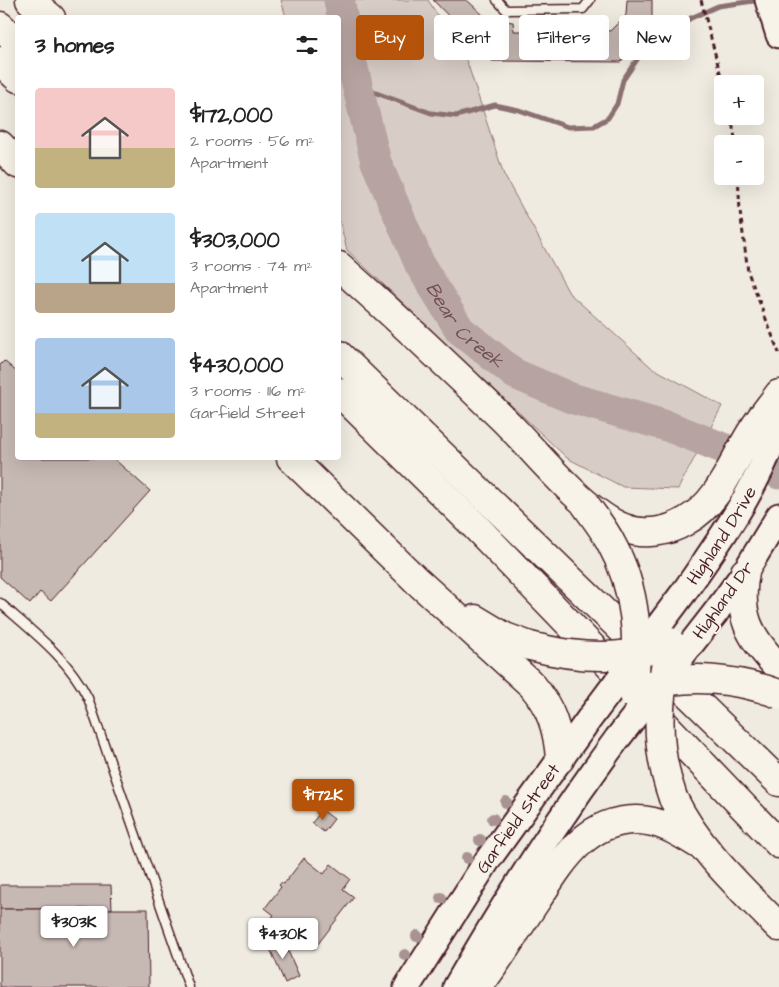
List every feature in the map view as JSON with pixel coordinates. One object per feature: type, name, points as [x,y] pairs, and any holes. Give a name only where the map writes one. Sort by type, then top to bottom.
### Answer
[{"type":"highway","points":[[30,0],[48,15]]},
{"type":"highway","points":[[0,26],[15,40]]},
{"type":"highway","points":[[0,61],[15,75]]},
{"type":"highway","points":[[0,145],[15,161]]},
{"type":"highway","points":[[341,268],[502,418],[585,504],[611,542],[623,569],[634,616],[637,654],[632,693],[617,739]]},
{"type":"highway","points":[[341,357],[779,782]]},
{"type":"highway","points":[[341,394],[550,603],[779,844]]},
{"type":"highway","points":[[585,504],[623,528],[640,532],[656,532],[684,523],[706,507],[754,428],[779,394]]},
{"type":"highway","points":[[293,460],[417,581],[532,685],[543,698],[553,716],[559,736],[560,759]]},
{"type":"highway","points":[[745,572],[741,604],[745,621],[757,644],[779,668]]},
{"type":"highway","points":[[417,581],[505,637],[562,654],[594,657],[637,654],[670,642],[716,612]]},
{"type":"highway","points":[[684,592],[670,642],[657,720],[658,739],[665,776],[684,821],[703,847],[779,927]]},
{"type":"highway","points":[[592,715],[632,693],[662,682],[690,680],[734,682],[779,694]]},
{"type":"highway","points":[[478,987],[567,854],[593,832],[621,821],[638,820],[656,823],[679,832],[703,847]]},
{"type":"main road","points":[[768,0],[779,35]]},
{"type":"main road","name":"Highland Drive","points":[[684,592],[717,544],[746,495],[759,471],[779,422]]},
{"type":"main road","name":"Highland Dr","points":[[662,682],[745,572],[779,516]]},
{"type":"main road","name":"Highland Dr","points":[[637,654],[684,592]]},
{"type":"main road","name":"Garfield Street","points":[[407,987],[487,861],[637,654]]},
{"type":"main road","name":"Garfield Street","points":[[456,987],[550,832],[617,739],[662,682]]},
{"type":"lane","points":[[497,0],[506,10],[582,9],[590,0]]},
{"type":"lane","points":[[0,603],[44,642],[78,678],[88,698],[189,987]]},
{"type":"path","points":[[702,0],[721,75]]},
{"type":"path","points":[[739,185],[748,272],[779,352]]},
{"type":"shaded area","points":[[281,0],[428,0],[437,15],[434,15],[434,60],[466,60],[467,62],[504,175],[569,293],[651,367],[722,406],[678,489],[623,487],[567,458],[347,250],[341,227],[341,15],[285,15]]},
{"type":"building","points":[[433,0],[467,0],[483,15],[448,15]]},
{"type":"building","points":[[627,0],[652,0],[652,15],[626,15]]},
{"type":"building","points":[[509,22],[513,22],[514,31],[519,31],[519,60],[609,60],[609,31],[619,22],[619,60],[623,60],[621,62],[492,61],[509,60]]},
{"type":"building","points":[[4,361],[15,370],[15,460],[115,460],[150,491],[51,601],[40,592],[30,604],[0,577],[0,365]]},
{"type":"building","points":[[322,810],[334,819],[324,832],[312,823]]},
{"type":"building","points":[[304,858],[324,874],[331,864],[350,879],[343,889],[354,897],[314,949],[272,917],[274,915],[265,908],[281,887],[279,885],[282,882],[284,884]]},
{"type":"building","points":[[0,885],[111,885],[112,909],[0,909]]},
{"type":"building","points":[[0,909],[148,909],[149,987],[0,987]]},
{"type":"building","points":[[282,937],[299,976],[285,983],[268,944]]},
{"type":"waterway","name":"Bear Creek","points":[[339,0],[350,56],[376,162],[420,265],[460,330],[515,374],[571,398],[667,426],[761,463],[779,474]]},
{"type":"waterway","points":[[357,86],[431,113],[456,116],[495,105],[519,110],[568,127],[594,126],[608,118],[617,104],[623,80],[638,58],[655,42],[691,18],[718,6],[761,0]]}]
